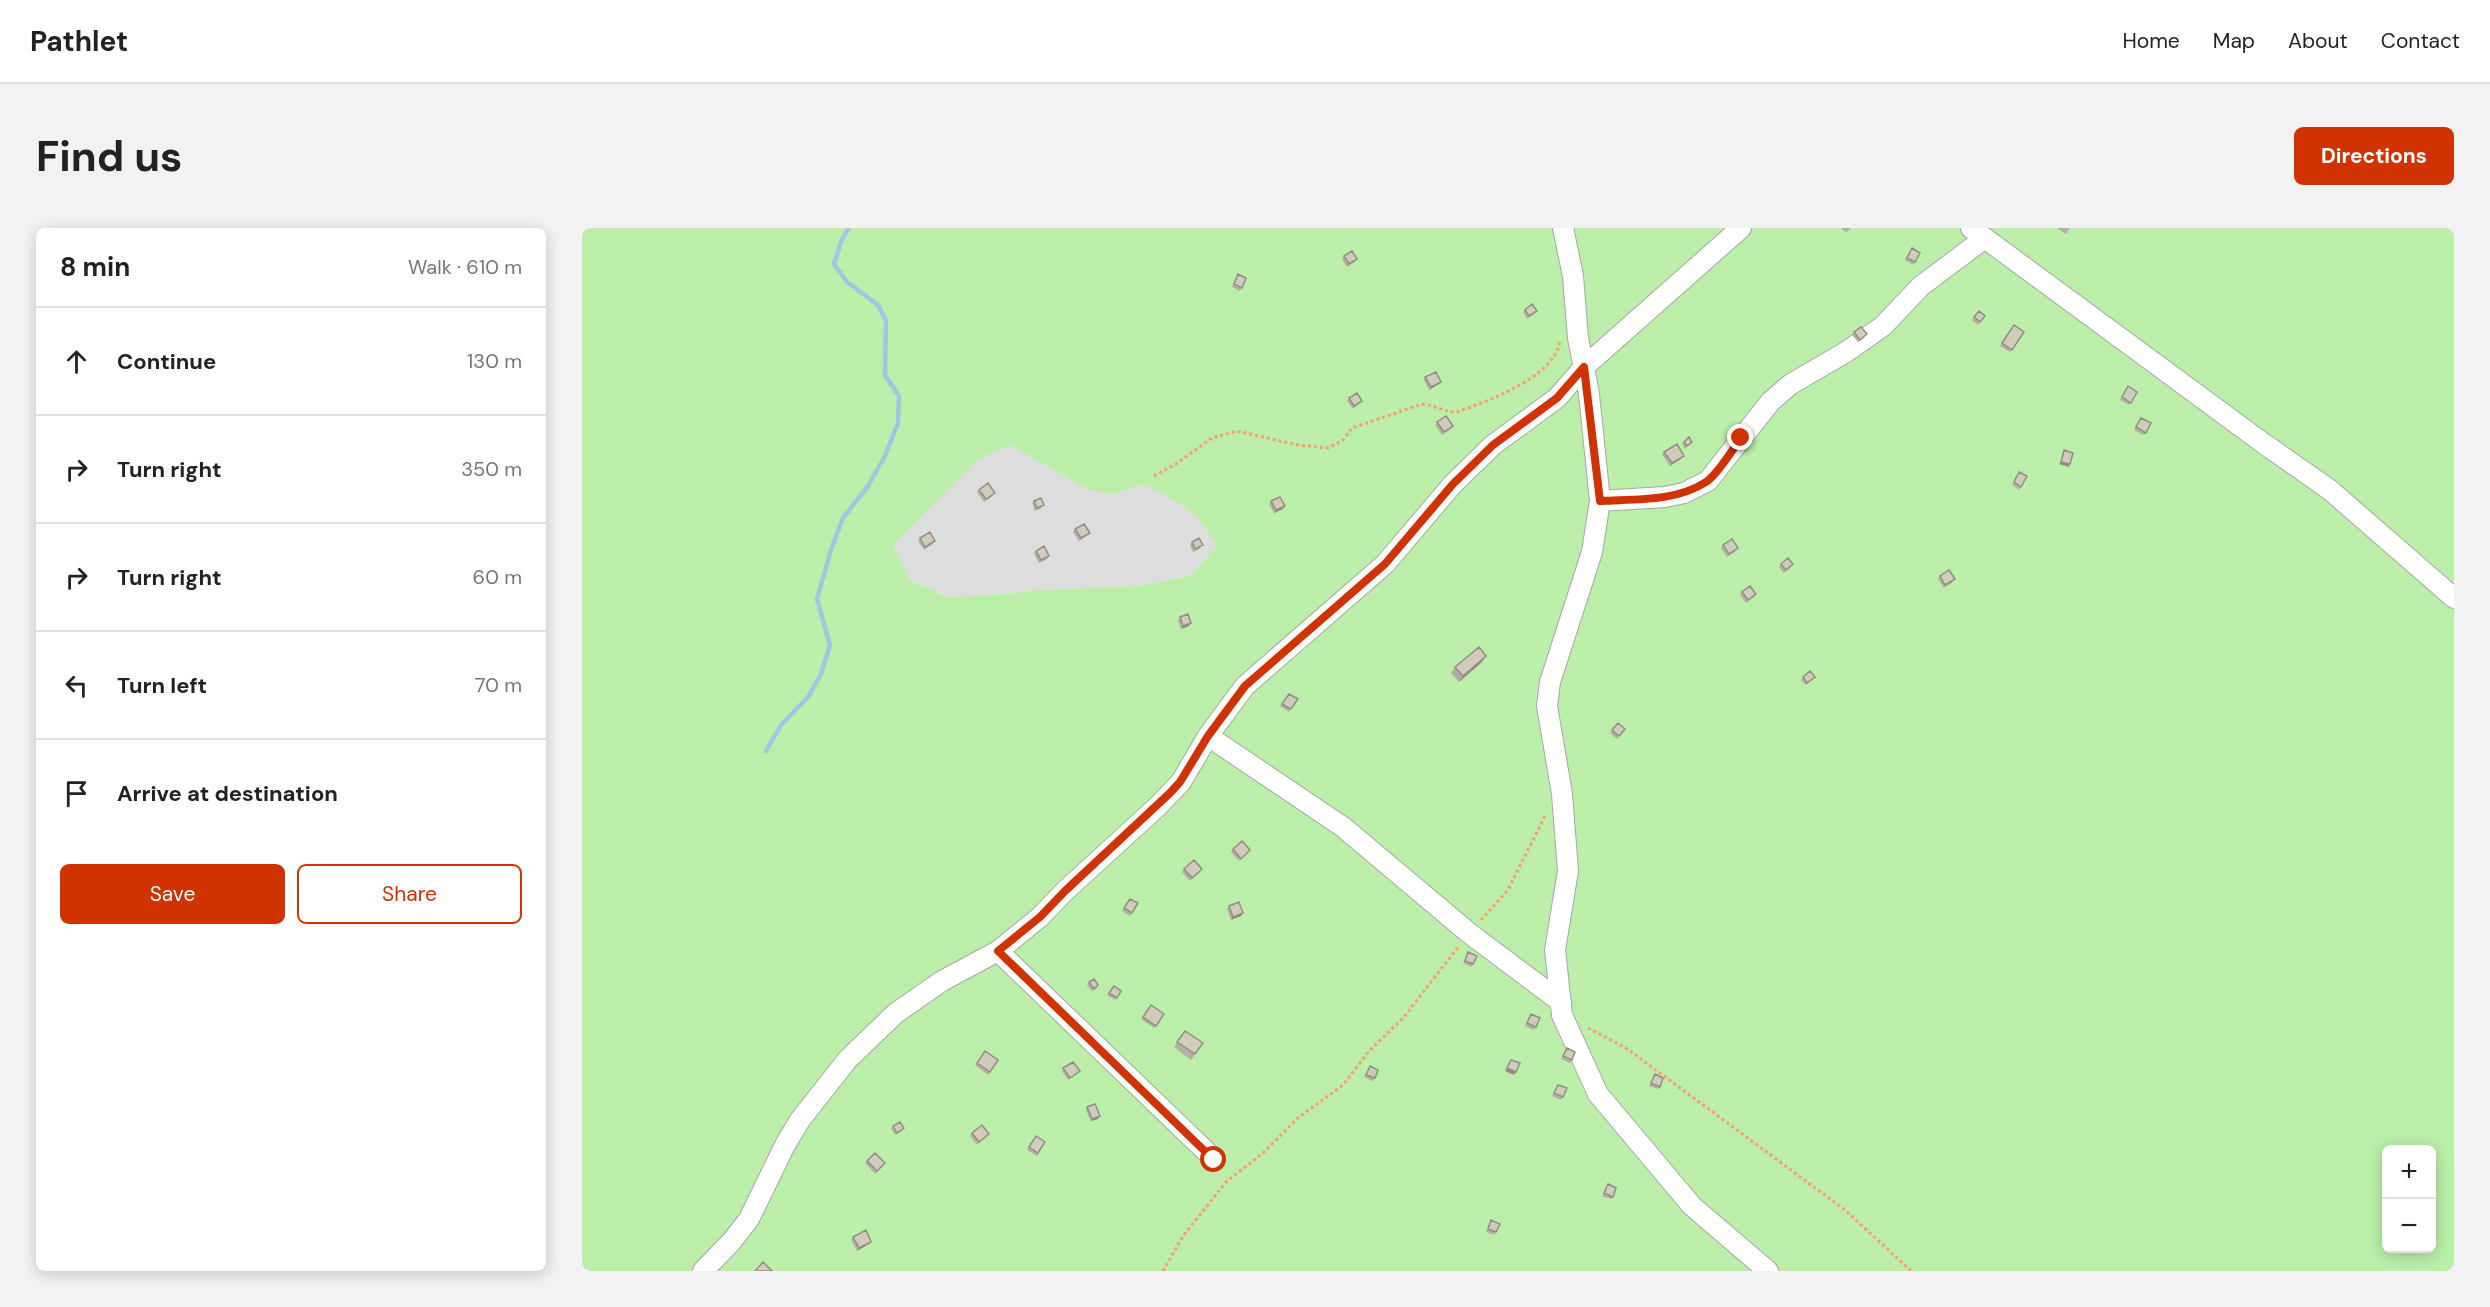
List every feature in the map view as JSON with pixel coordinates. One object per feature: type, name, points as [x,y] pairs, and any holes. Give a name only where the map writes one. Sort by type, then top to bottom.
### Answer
[{"type":"street","points":[[1563,228],[1573,276],[1578,339],[1584,367],[1600,501],[1592,552],[1550,682],[1547,706],[1562,794],[1568,871],[1555,950],[1562,1008],[1598,1094],[1692,1206],[1768,1271]]},
{"type":"street","points":[[703,1271],[732,1241],[749,1219],[800,1120],[848,1059],[896,1013],[942,981],[998,951],[1032,925],[1065,891],[1158,806],[1180,782],[1208,736],[1245,686],[1385,564],[1453,484],[1493,445],[1557,398],[1584,367],[1741,228]]},
{"type":"street","points":[[1600,501],[1665,497],[1684,493],[1708,481],[1778,395],[1791,384],[1846,352],[1883,326],[1921,286],[1978,233],[2330,490],[2454,598]]},
{"type":"street","points":[[1208,736],[1343,827],[1562,1008]]},
{"type":"street","points":[[998,951],[1214,1160]]},
{"type":"path","points":[[1154,476],[1176,464],[1212,438],[1237,431],[1298,445],[1328,448],[1343,440],[1352,428],[1422,404],[1431,404],[1448,412],[1457,412],[1513,390],[1532,377],[1545,367],[1559,348],[1561,338]]},
{"type":"path","points":[[1163,1271],[1183,1236],[1226,1182],[1263,1153],[1298,1118],[1343,1085],[1369,1051],[1403,1018],[1469,933],[1508,890],[1541,820],[1562,794]]},
{"type":"path","points":[[1562,1008],[1626,1048],[1845,1210],[1911,1271]]},
{"type":"shaded area","points":[[1010,445],[1089,490],[1113,494],[1143,484],[1185,505],[1207,528],[1217,546],[1190,576],[1138,586],[949,597],[910,580],[893,545],[976,461]]},
{"type":"green space","points":[[582,228],[2454,228],[2454,1271],[582,1271]],"holes":[[[1010,445],[1089,490],[1113,494],[1143,484],[1186,508],[1202,524],[1217,546],[1190,576],[1138,586],[948,597],[910,580],[893,545],[976,461]]]},
{"type":"building","points":[[1912,248],[1920,253],[1915,262],[1907,258]]},
{"type":"building","points":[[1352,251],[1357,259],[1349,264],[1344,256]]},
{"type":"building","points":[[1238,274],[1246,278],[1242,288],[1234,284]]},
{"type":"building","points":[[1532,304],[1537,311],[1529,316],[1525,310]]},
{"type":"building","points":[[1979,311],[1985,316],[1980,322],[1974,317]]},
{"type":"building","points":[[2014,325],[2024,332],[2012,350],[2002,343]]},
{"type":"building","points":[[1861,327],[1867,334],[1860,340],[1854,332]]},
{"type":"building","points":[[1436,372],[1441,382],[1431,387],[1425,377]]},
{"type":"building","points":[[2128,386],[2137,392],[2131,403],[2122,397]]},
{"type":"building","points":[[1357,393],[1362,401],[1354,406],[1349,398]]},
{"type":"building","points":[[1446,416],[1453,426],[1444,432],[1437,422]]},
{"type":"building","points":[[2141,418],[2151,423],[2146,433],[2136,427]]},
{"type":"building","points":[[1689,437],[1692,442],[1687,446],[1684,442]]},
{"type":"building","points":[[1677,444],[1684,456],[1672,463],[1664,452]]},
{"type":"building","points":[[2064,450],[2073,453],[2070,464],[2061,462]]},
{"type":"building","points":[[2019,472],[2027,476],[2021,487],[2014,482]]},
{"type":"building","points":[[988,483],[995,493],[986,499],[979,490]]},
{"type":"building","points":[[1280,497],[1285,506],[1276,510],[1271,501]]},
{"type":"building","points":[[1041,498],[1044,505],[1037,508],[1034,501]]},
{"type":"building","points":[[1084,524],[1090,533],[1081,538],[1075,529]]},
{"type":"building","points":[[930,532],[935,541],[925,547],[920,538]]},
{"type":"building","points":[[1199,538],[1203,545],[1195,549],[1192,542]]},
{"type":"building","points":[[1732,539],[1738,548],[1729,554],[1723,545]]},
{"type":"building","points":[[1044,546],[1049,556],[1041,560],[1036,551]]},
{"type":"building","points":[[1788,558],[1793,564],[1786,570],[1781,564]]},
{"type":"building","points":[[1949,570],[1955,579],[1945,585],[1940,576]]},
{"type":"building","points":[[1750,586],[1756,594],[1748,600],[1742,592]]},
{"type":"building","points":[[1188,614],[1191,623],[1183,626],[1180,617]]},
{"type":"building","points":[[1479,647],[1486,656],[1463,676],[1455,667]]},
{"type":"building","points":[[1810,671],[1815,677],[1807,683],[1803,677]]},
{"type":"building","points":[[1289,694],[1298,699],[1291,709],[1282,704]]},
{"type":"building","points":[[1618,723],[1625,729],[1619,736],[1612,730]]},
{"type":"building","points":[[1242,841],[1250,850],[1241,859],[1233,849]]},
{"type":"building","points":[[1194,860],[1202,869],[1192,878],[1184,869]]},
{"type":"building","points":[[1130,899],[1138,903],[1132,913],[1124,908]]},
{"type":"building","points":[[1239,902],[1243,913],[1233,917],[1229,906]]},
{"type":"building","points":[[1468,952],[1477,956],[1473,964],[1465,961]]},
{"type":"building","points":[[1094,979],[1098,985],[1094,989],[1089,982]]},
{"type":"building","points":[[1114,986],[1121,991],[1117,998],[1109,993]]},
{"type":"building","points":[[1151,1005],[1164,1014],[1156,1026],[1143,1017]]},
{"type":"building","points":[[1531,1014],[1540,1018],[1536,1027],[1527,1023]]},
{"type":"building","points":[[1185,1031],[1203,1043],[1195,1054],[1177,1042]]},
{"type":"building","points":[[1567,1048],[1575,1052],[1572,1060],[1563,1056]]},
{"type":"building","points":[[985,1051],[998,1060],[990,1072],[977,1063]]},
{"type":"building","points":[[1511,1060],[1520,1063],[1516,1072],[1507,1068]]},
{"type":"building","points":[[1073,1062],[1080,1071],[1070,1078],[1063,1068]]},
{"type":"building","points":[[1370,1066],[1378,1070],[1375,1078],[1366,1075]]},
{"type":"building","points":[[1655,1074],[1663,1078],[1660,1087],[1651,1083]]},
{"type":"building","points":[[1558,1085],[1567,1088],[1563,1097],[1554,1093]]},
{"type":"building","points":[[1095,1104],[1100,1116],[1092,1119],[1087,1107]]},
{"type":"building","points":[[900,1122],[904,1128],[897,1133],[893,1126]]},
{"type":"building","points":[[982,1125],[989,1134],[979,1142],[972,1133]]},
{"type":"building","points":[[1036,1136],[1045,1142],[1038,1153],[1029,1147]]},
{"type":"building","points":[[875,1153],[885,1163],[877,1171],[867,1161]]},
{"type":"building","points":[[1608,1184],[1616,1188],[1613,1197],[1604,1193]]},
{"type":"building","points":[[1491,1220],[1500,1224],[1496,1232],[1488,1229]]},
{"type":"building","points":[[866,1230],[871,1242],[859,1248],[853,1237]]},
{"type":"building","points":[[763,1262],[772,1271],[755,1271]]},
{"type":"waterway","points":[[766,751],[781,725],[808,697],[821,674],[830,645],[817,599],[832,547],[843,518],[868,486],[885,456],[898,423],[899,396],[885,375],[886,321],[878,305],[847,282],[834,264],[842,239],[849,228]]},
{"type":"route","points":[[1214,1160],[998,951],[1023,933],[1065,891],[1158,806],[1180,782],[1208,736],[1245,686],[1385,564],[1453,484],[1493,445],[1557,398],[1584,367],[1598,469],[1600,501],[1665,497],[1684,493],[1708,481],[1741,438]]}]
